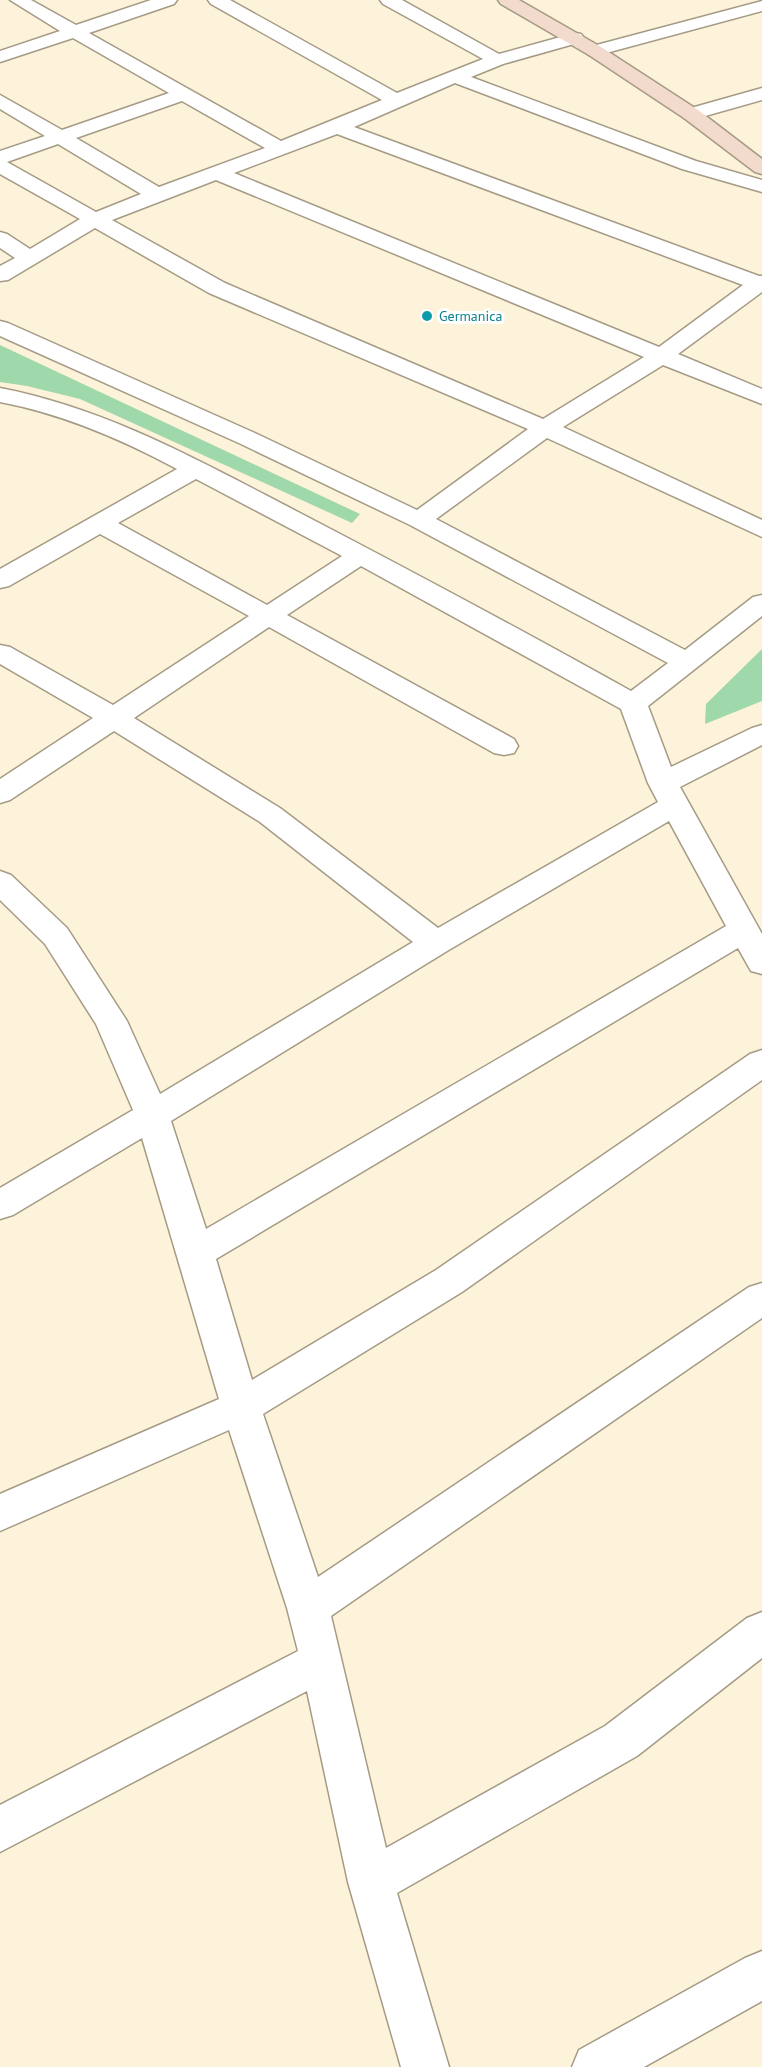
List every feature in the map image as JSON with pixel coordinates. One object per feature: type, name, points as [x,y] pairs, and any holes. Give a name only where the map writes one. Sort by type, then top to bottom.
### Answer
[{"type":"street","points":[[19,0],[279,148]]},
{"type":"street","points":[[0,57],[168,0]]},
{"type":"street","points":[[217,0],[396,100]]},
{"type":"street","points":[[389,0],[497,60]]},
{"type":"street","points":[[507,0],[595,51],[691,114],[759,164]]},
{"type":"street","points":[[595,51],[762,6]]},
{"type":"street","points":[[0,275],[94,220],[337,127],[396,100],[497,60],[575,38]]},
{"type":"street","points":[[454,77],[689,165],[762,186]]},
{"type":"street","points":[[0,158],[183,94]]},
{"type":"street","points":[[691,114],[762,94]]},
{"type":"street","points":[[0,101],[157,195]]},
{"type":"street","points":[[337,127],[761,284]]},
{"type":"street","points":[[0,166],[217,288],[545,428],[762,530]]},
{"type":"street","points":[[216,172],[762,397]]},
{"type":"street","points":[[0,238],[29,258]]},
{"type":"street","points":[[419,520],[545,428],[661,356],[761,284]]},
{"type":"street","points":[[0,328],[249,439],[419,520],[686,661]]},
{"type":"street","points":[[0,394],[27,398],[103,425],[195,469],[523,640],[633,704],[669,794],[762,963]]},
{"type":"street","points":[[0,580],[195,469]]},
{"type":"street","points":[[99,523],[504,747]]},
{"type":"street","points":[[0,794],[360,555]]},
{"type":"street","points":[[633,704],[762,603]]},
{"type":"street","points":[[0,653],[114,718],[270,815],[436,943]]},
{"type":"street","points":[[0,1204],[107,1143],[436,943],[762,734]]},
{"type":"street","points":[[0,882],[56,936],[111,1021],[152,1114],[241,1407],[308,1608],[371,1882],[424,2067]]},
{"type":"street","points":[[196,1253],[743,931]]},
{"type":"street","points":[[0,1513],[241,1407],[449,1281],[762,1063]]},
{"type":"street","points":[[308,1608],[762,1298]]},
{"type":"street","points":[[371,1882],[621,1741],[762,1632]]},
{"type":"street","points":[[0,1829],[322,1661]]},
{"type":"street","points":[[596,2067],[762,1975]]},
{"type":"green space","points":[[0,345],[360,514],[352,523],[80,399],[0,382]]},
{"type":"green space","points":[[762,649],[762,701],[705,724],[706,704]]},
{"type":"place","name":"Germanica","points":[[427,316]]}]
